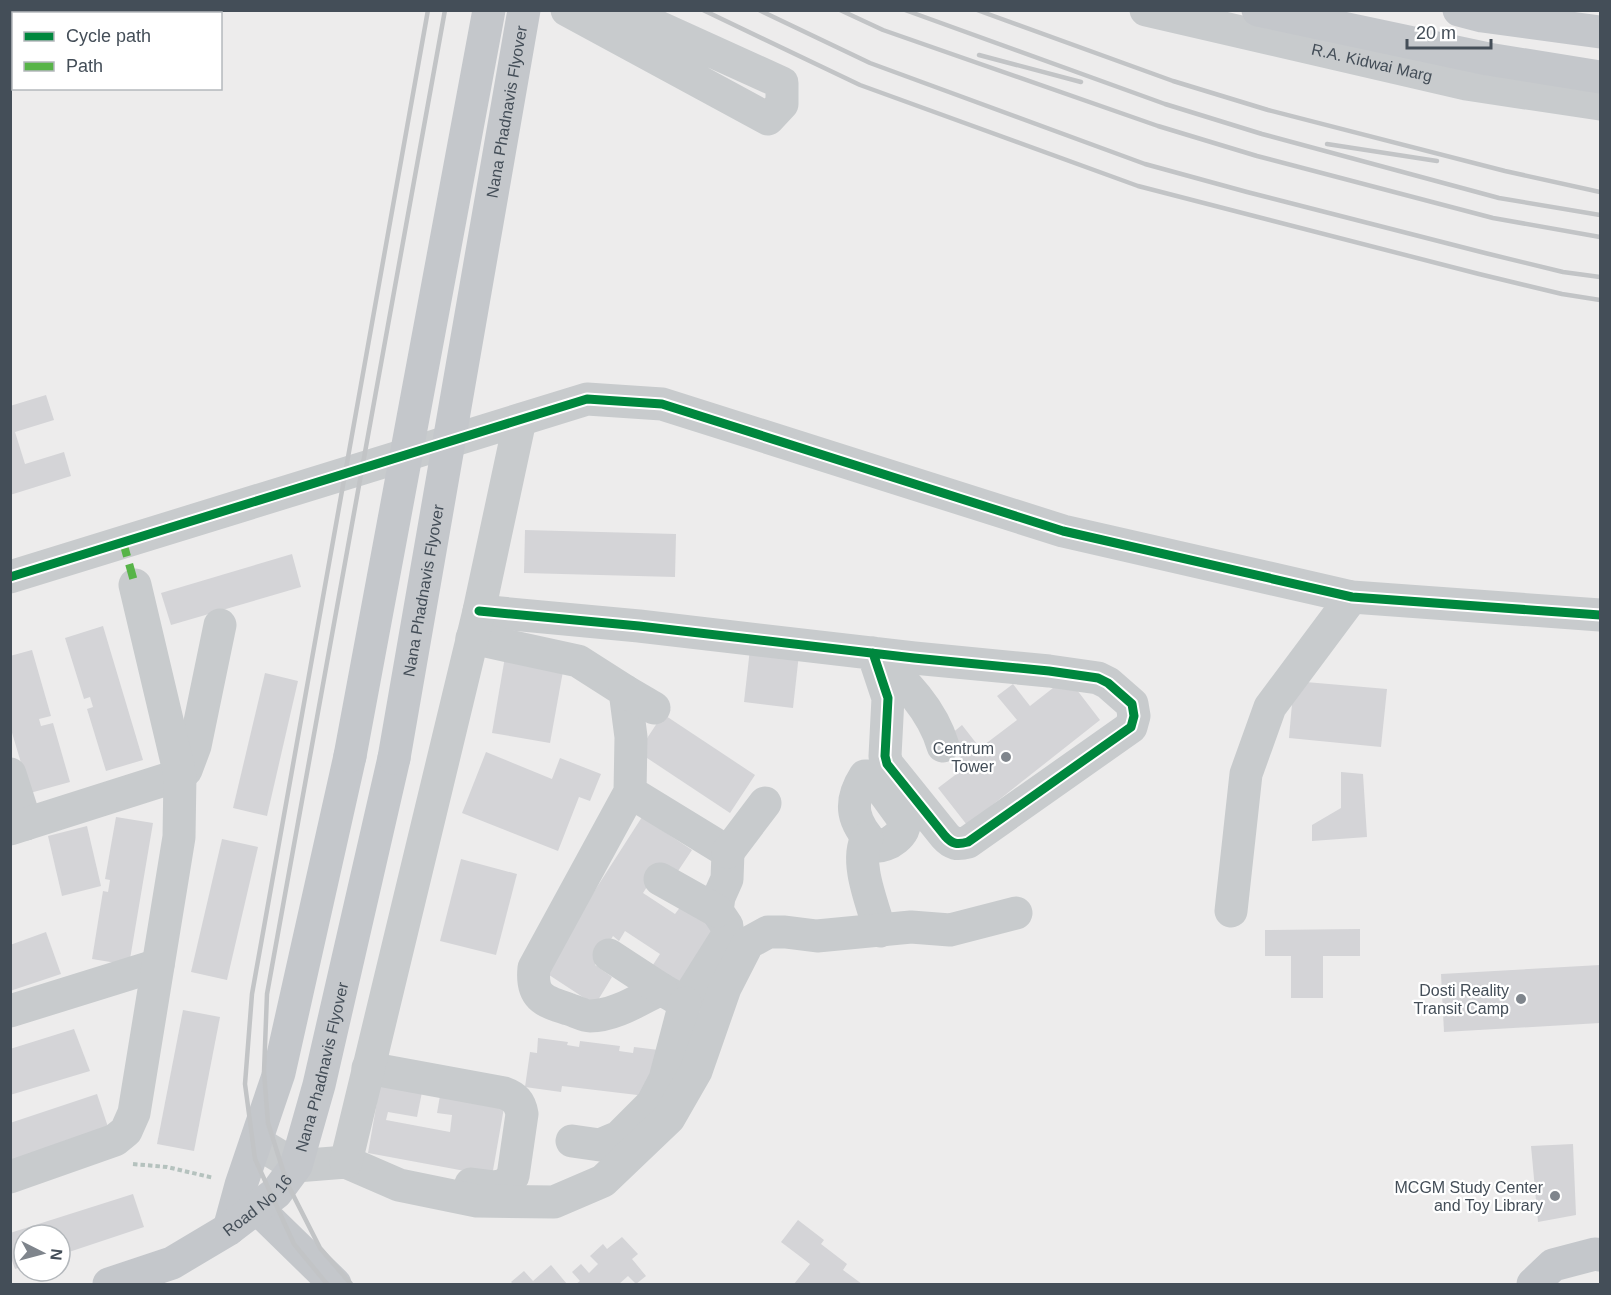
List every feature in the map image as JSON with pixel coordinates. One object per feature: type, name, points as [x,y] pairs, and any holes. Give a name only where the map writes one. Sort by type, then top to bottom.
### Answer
[{"type":"main road","points":[[256,1142],[279,1073],[350,756],[489,10]]},
{"type":"main road","name":"Nana Phadnavis Flyover","points":[[296,1166],[319,1086],[394,758],[524,10]]},
{"type":"main road","points":[[1258,10],[1470,70],[1600,77]]},
{"type":"main road","points":[[1475,12],[1600,32]]},
{"type":"main road","name":"Road No 16","points":[[109,1284],[172,1263],[229,1229],[248,1201],[256,1142]]},
{"type":"main road","name":"Road No 16","points":[[248,1201],[276,1193],[296,1166]]},
{"type":"main road","points":[[248,1201],[335,1284]]},
{"type":"main road","points":[[1533,1284],[1553,1265],[1599,1247]]},
{"type":"street","points":[[567,10],[768,119],[782,104],[782,83],[621,10]]},
{"type":"street","name":"R.A. Kidwai Marg","points":[[1146,10],[1470,70],[1600,104]]},
{"type":"street","points":[[1470,70],[1475,12]]},
{"type":"street","points":[[10,577],[587,399],[662,404],[1063,531],[1352,597],[1600,615]]},
{"type":"street","points":[[347,1156],[475,624],[520,420]]},
{"type":"street","points":[[10,1177],[106,1145],[126,1131],[134,1113],[179,837],[180,775],[135,585]]},
{"type":"street","points":[[1231,911],[1246,774],[1270,707],[1352,597]]},
{"type":"street","points":[[475,624],[639,626],[1049,671],[1098,678],[1108,683],[1132,704],[1134,716],[1131,727],[968,842],[959,845],[951,842],[945,836],[887,764],[885,756],[888,698],[873,653]]},
{"type":"street","points":[[475,624],[578,661],[654,708]]},
{"type":"street","points":[[10,774],[18,826],[180,775],[186,770],[195,746],[220,626]]},
{"type":"street","points":[[873,653],[906,683],[937,727],[943,747]]},
{"type":"street","points":[[625,691],[631,737],[630,792],[534,968],[532,983],[539,995],[551,1003],[590,1016],[673,996],[727,936],[727,926],[717,911],[660,879]]},
{"type":"street","points":[[630,792],[728,852]]},
{"type":"street","points":[[717,911],[719,897],[728,879],[728,852],[765,803]]},
{"type":"street","points":[[868,849],[880,931]]},
{"type":"street","points":[[347,1156],[399,1185],[477,1201],[554,1202],[603,1180],[669,1118],[696,1071],[725,988],[748,943],[768,932],[817,936],[911,927],[950,930],[1016,913]]},
{"type":"street","points":[[609,955],[673,996]]},
{"type":"street","points":[[10,1011],[158,965]]},
{"type":"street","points":[[572,1141],[600,1145],[619,1137],[652,1104],[665,1078],[673,996]]},
{"type":"street","points":[[256,1142],[296,1166],[347,1156],[413,1175],[495,1187],[505,1185],[513,1176],[522,1114],[521,1104],[513,1096],[368,1068]]},
{"type":"building","points":[[46,395],[54,420],[15,432],[25,464],[64,452],[71,476],[10,495],[10,406]]},
{"type":"building","points":[[525,530],[676,534],[675,577],[524,573]]},
{"type":"building","points":[[292,554],[301,587],[171,625],[161,593]]},
{"type":"building","points":[[103,626],[143,760],[106,771],[87,709],[93,707],[90,697],[84,699],[65,638]]},
{"type":"building","points":[[751,640],[800,645],[793,708],[744,702]]},
{"type":"building","points":[[32,650],[51,716],[39,719],[41,726],[53,723],[70,782],[30,793],[10,726],[10,656]]},
{"type":"building","points":[[506,651],[565,660],[550,743],[492,733]]},
{"type":"building","points":[[265,673],[298,681],[267,816],[233,808]]},
{"type":"building","name":"Centrum Tower","points":[[1067,677],[1100,720],[967,825],[938,788],[967,766],[945,739],[962,725],[980,748],[1017,720],[997,696],[1013,684],[1030,706]]},
{"type":"building","points":[[1294,681],[1387,689],[1381,747],[1289,738]]},
{"type":"building","points":[[663,714],[755,775],[730,813],[638,752]]},
{"type":"building","points":[[486,752],[552,779],[560,758],[601,774],[590,801],[579,797],[558,851],[462,813]]},
{"type":"building","points":[[1341,772],[1363,774],[1367,837],[1312,841],[1312,825],[1341,808]]},
{"type":"building","points":[[116,817],[153,823],[129,965],[92,959],[103,891],[108,892],[110,880],[105,879]]},
{"type":"building","points":[[642,817],[692,850],[674,877],[659,868],[643,893],[675,914],[681,906],[722,933],[683,993],[649,971],[660,954],[625,931],[619,941],[613,936],[595,965],[612,977],[595,1005],[543,971]]},
{"type":"building","points":[[87,826],[101,886],[62,896],[48,836]]},
{"type":"building","points":[[222,839],[258,847],[227,980],[191,972]]},
{"type":"building","points":[[461,859],[517,874],[496,955],[440,941]]},
{"type":"building","points":[[1360,929],[1360,956],[1323,956],[1323,998],[1291,998],[1291,956],[1265,956],[1265,930]]},
{"type":"building","points":[[46,932],[61,974],[10,991],[10,945]]},
{"type":"building","name":"Dosti Reality Transit Camp","points":[[1600,965],[1600,1023],[1444,1032],[1441,974]]},
{"type":"building","points":[[183,1010],[220,1017],[194,1151],[157,1144]]},
{"type":"building","points":[[74,1029],[90,1071],[10,1095],[10,1049]]},
{"type":"building","points":[[538,1038],[568,1042],[567,1045],[579,1047],[580,1041],[620,1046],[619,1051],[633,1053],[634,1047],[667,1051],[654,1097],[562,1086],[561,1092],[525,1087],[530,1052],[537,1053]]},
{"type":"building","points":[[381,1079],[423,1087],[417,1117],[388,1112],[386,1120],[450,1132],[452,1115],[437,1113],[441,1090],[505,1102],[492,1176],[368,1153]]},
{"type":"building","points":[[97,1094],[108,1127],[10,1161],[10,1123]]},
{"type":"building","points":[[1573,1144],[1576,1215],[1538,1222],[1531,1146]]},
{"type":"building","points":[[133,1194],[144,1227],[72,1251],[72,1223],[42,1223]]},
{"type":"building","points":[[798,1220],[824,1240],[821,1244],[847,1264],[843,1270],[862,1284],[794,1284],[810,1264],[781,1242]]},
{"type":"building","points":[[12,1232],[12,1261],[10,1255],[10,1233]]},
{"type":"building","points":[[622,1237],[638,1254],[632,1259],[646,1276],[636,1284],[628,1276],[619,1284],[576,1284],[580,1281],[572,1272],[581,1264],[589,1273],[598,1264],[590,1256],[603,1244],[607,1249]]},
{"type":"building","points":[[551,1265],[567,1284],[513,1284],[511,1282],[524,1271],[533,1281]]},
{"type":"railway","points":[[327,1284],[294,1244],[255,1159],[245,1084],[252,994],[428,10]]},
{"type":"railway","points":[[351,1284],[320,1248],[287,1183],[268,1123],[264,1072],[267,994],[445,10]]},
{"type":"railway","points":[[703,10],[860,85],[1138,186],[1479,274],[1562,294],[1600,300]]},
{"type":"railway","points":[[759,10],[870,63],[1145,164],[1485,253],[1563,272],[1600,277]]},
{"type":"railway","points":[[840,10],[883,30],[1158,126],[1257,156],[1493,218],[1600,237]]},
{"type":"railway","points":[[905,10],[1165,104],[1262,134],[1499,198],[1600,215]]},
{"type":"railway","points":[[977,10],[1173,81],[1268,110],[1505,171],[1600,192]]},
{"type":"railway","points":[[979,55],[1081,82]]},
{"type":"railway","points":[[1327,144],[1437,161]]},
{"type":"marked path","points":[[123,542],[135,585]]},
{"type":"cycle path","points":[[10,577],[587,399],[662,404],[1063,531],[1352,597],[1600,615]]},
{"type":"cycle path","points":[[479,611],[639,626],[1098,678],[1108,683],[1132,704],[1134,716],[1131,727],[968,842],[955,843],[945,836],[887,764],[885,756],[888,698],[873,653]]},
{"type":"place","name":"Centrum Tower","points":[[1006,757]]},
{"type":"place","name":"Dosti Reality Transit Camp","points":[[1521,999]]},
{"type":"place","name":"MCGM Study Center and Toy Library","points":[[1555,1196]]}]
